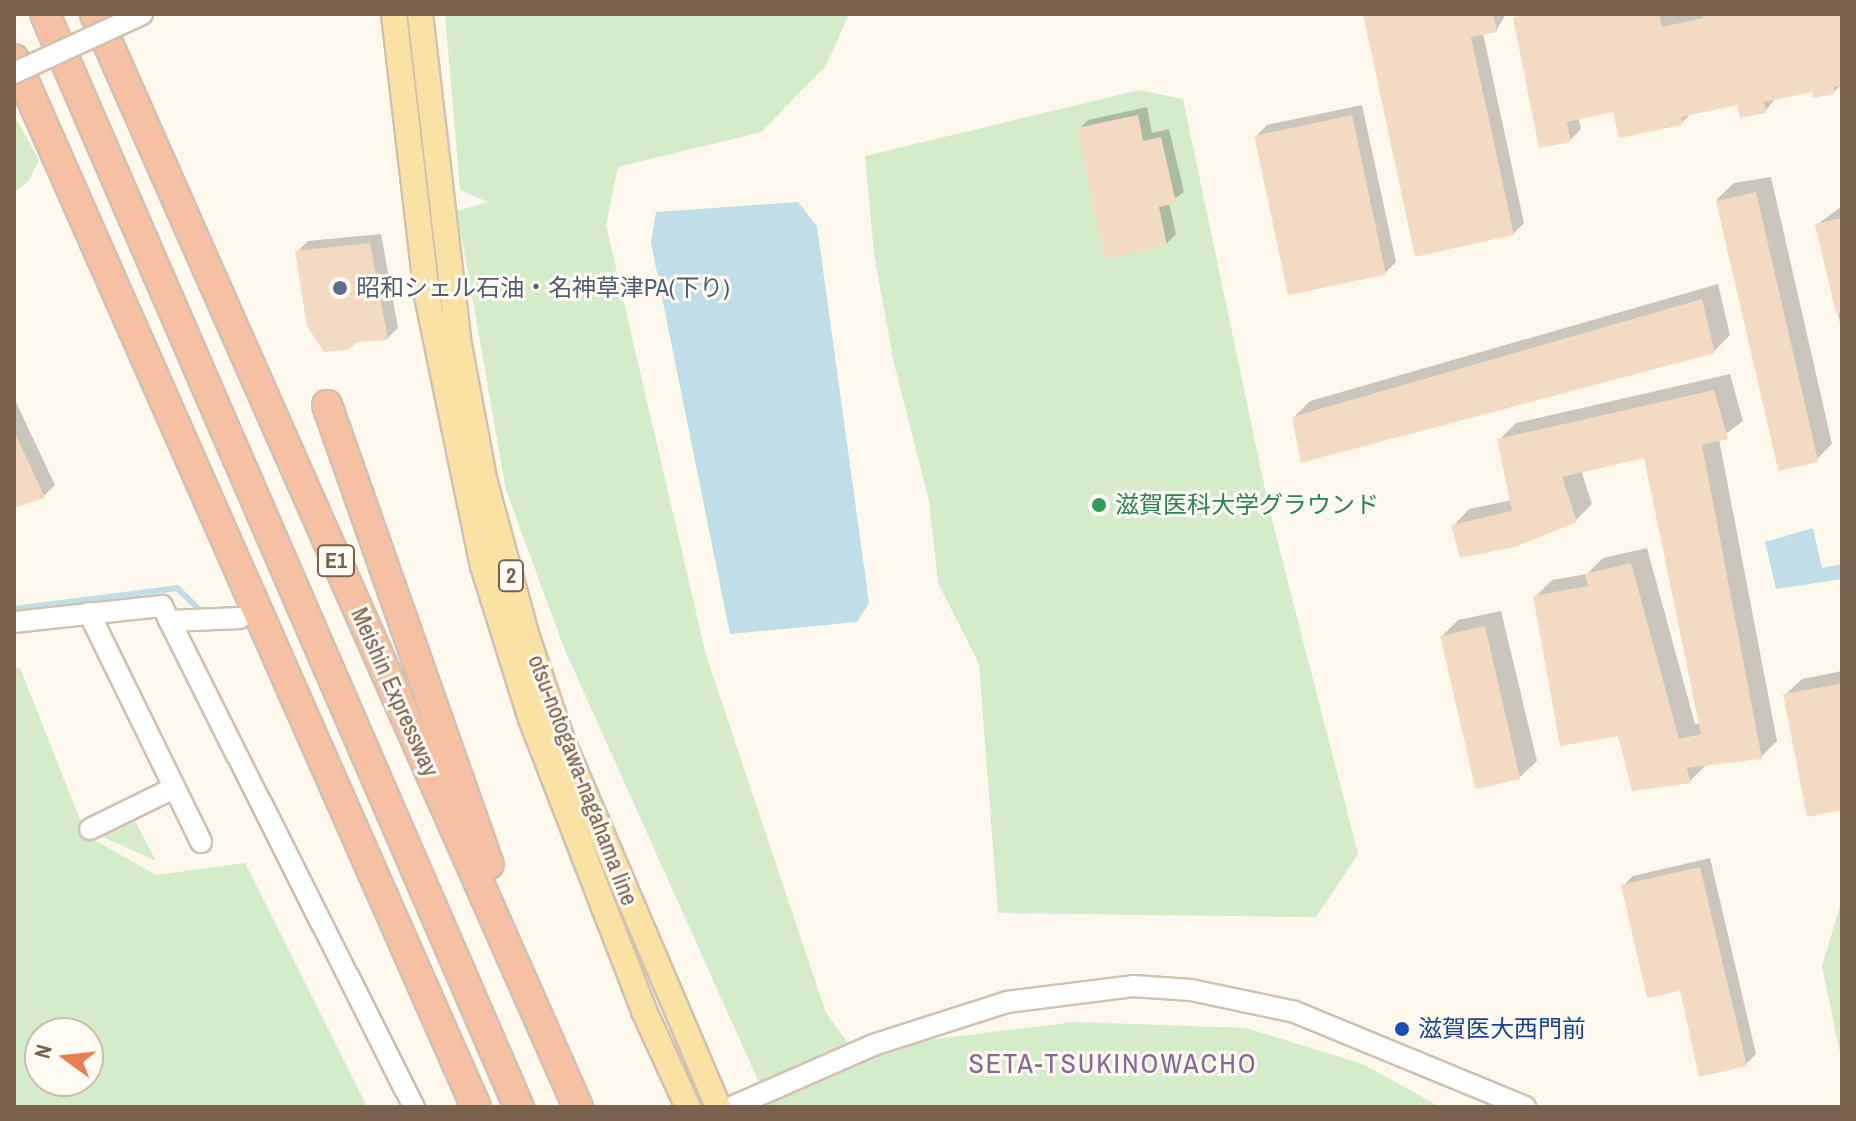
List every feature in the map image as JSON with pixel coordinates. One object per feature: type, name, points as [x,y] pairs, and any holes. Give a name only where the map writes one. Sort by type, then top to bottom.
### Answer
[{"type":"highway","name":"E1","points":[[45,14],[519,1107]]},
{"type":"highway","name":"Meishin Expressway","points":[[95,14],[578,1107]]},
{"type":"highway","points":[[14,59],[476,1107]]},
{"type":"highway","points":[[327,405],[549,1039]]},
{"type":"main road","name":"otsu-notogawa-nagahama line","points":[[394,14],[427,296],[483,566],[531,719],[644,1011],[688,1107]]},
{"type":"main road","name":"otsu-notogawa-nagahama line","points":[[420,14],[459,345],[500,536],[563,743],[718,1107]]},
{"type":"street","points":[[14,73],[142,14]]},
{"type":"street","points":[[14,622],[162,606],[414,1107]]},
{"type":"street","points":[[89,613],[201,842]]},
{"type":"street","points":[[169,621],[240,618]]},
{"type":"street","points":[[90,829],[174,788]]},
{"type":"street","points":[[732,1107],[873,1045],[1007,1002],[1133,986],[1191,990],[1295,1012],[1525,1107]]},
{"type":"green space","points":[[445,14],[849,14],[825,67],[761,132],[618,167],[606,225],[706,655],[826,1013],[852,1049],[1075,1022],[1246,1028],[1363,1064],[1440,1107],[770,1107],[564,648],[506,490],[457,211],[488,202],[460,190]]},
{"type":"green space","name":"滋賀医科大学グラウンド","points":[[1139,90],[1183,99],[1269,508],[1358,854],[1316,917],[998,913],[979,664],[938,583],[929,501],[894,364],[874,254],[865,156]]},
{"type":"green space","points":[[14,115],[39,160],[28,182],[14,192]]},
{"type":"green space","points":[[14,668],[20,668],[86,835],[156,875],[245,863],[367,1107],[14,1107]]},
{"type":"green space","points":[[134,819],[156,861],[101,836]]},
{"type":"green space","points":[[1842,899],[1842,1063],[1822,966]]},
{"type":"water","points":[[798,202],[817,226],[869,603],[857,622],[730,634],[651,243],[656,212]]},
{"type":"water","points":[[1813,528],[1822,568],[1842,564],[1842,579],[1776,589],[1765,542]]},
{"type":"building","points":[[1363,14],[1493,14],[1497,32],[1471,37],[1514,235],[1415,257]]},
{"type":"building","points":[[1523,14],[1659,14],[1662,27],[1703,18],[1702,14],[1842,14],[1842,85],[1834,87],[1835,94],[1813,98],[1812,92],[1764,102],[1766,113],[1740,118],[1737,105],[1681,117],[1682,125],[1619,138],[1613,112],[1567,122],[1571,142],[1539,148],[1513,18]]},
{"type":"building","points":[[1138,115],[1143,141],[1161,137],[1176,203],[1159,207],[1167,245],[1105,259],[1077,128]]},
{"type":"building","points":[[1352,115],[1386,274],[1288,295],[1254,136]]},
{"type":"building","points":[[1756,192],[1818,462],[1778,471],[1716,201]]},
{"type":"building","points":[[1842,218],[1842,313],[1836,313],[1815,224]]},
{"type":"building","name":"昭和シェル石油・名神草津PA(下り)","points":[[370,243],[388,340],[358,342],[347,350],[324,352],[307,326],[295,251]]},
{"type":"building","points":[[1702,299],[1715,353],[1301,463],[1292,417]]},
{"type":"building","points":[[1714,390],[1728,439],[1702,445],[1762,759],[1687,768],[1691,783],[1632,791],[1618,736],[1560,746],[1533,596],[1588,586],[1585,574],[1631,563],[1679,739],[1701,734],[1644,458],[1562,477],[1577,522],[1515,547],[1460,558],[1451,525],[1512,511],[1497,439]]},
{"type":"building","points":[[14,431],[45,498],[14,508]]},
{"type":"building","points":[[1485,626],[1520,779],[1475,789],[1440,636]]},
{"type":"building","points":[[1840,684],[1842,810],[1807,817],[1783,694]]},
{"type":"building","points":[[1700,867],[1747,1066],[1699,1077],[1680,991],[1647,998],[1621,885]]},
{"type":"waterway","points":[[14,609],[177,588],[197,607]]},
{"type":"place","name":"昭和シェル石油・名神草津PA(下り)","points":[[340,288]]},
{"type":"place","name":"滋賀医科大学グラウンド","points":[[1099,505]]},
{"type":"place","name":"滋賀医大西門前","points":[[1402,1029]]},
{"type":"district","name":"SETA-TSUKINOWACHO","points":[[1113,1063]]}]
